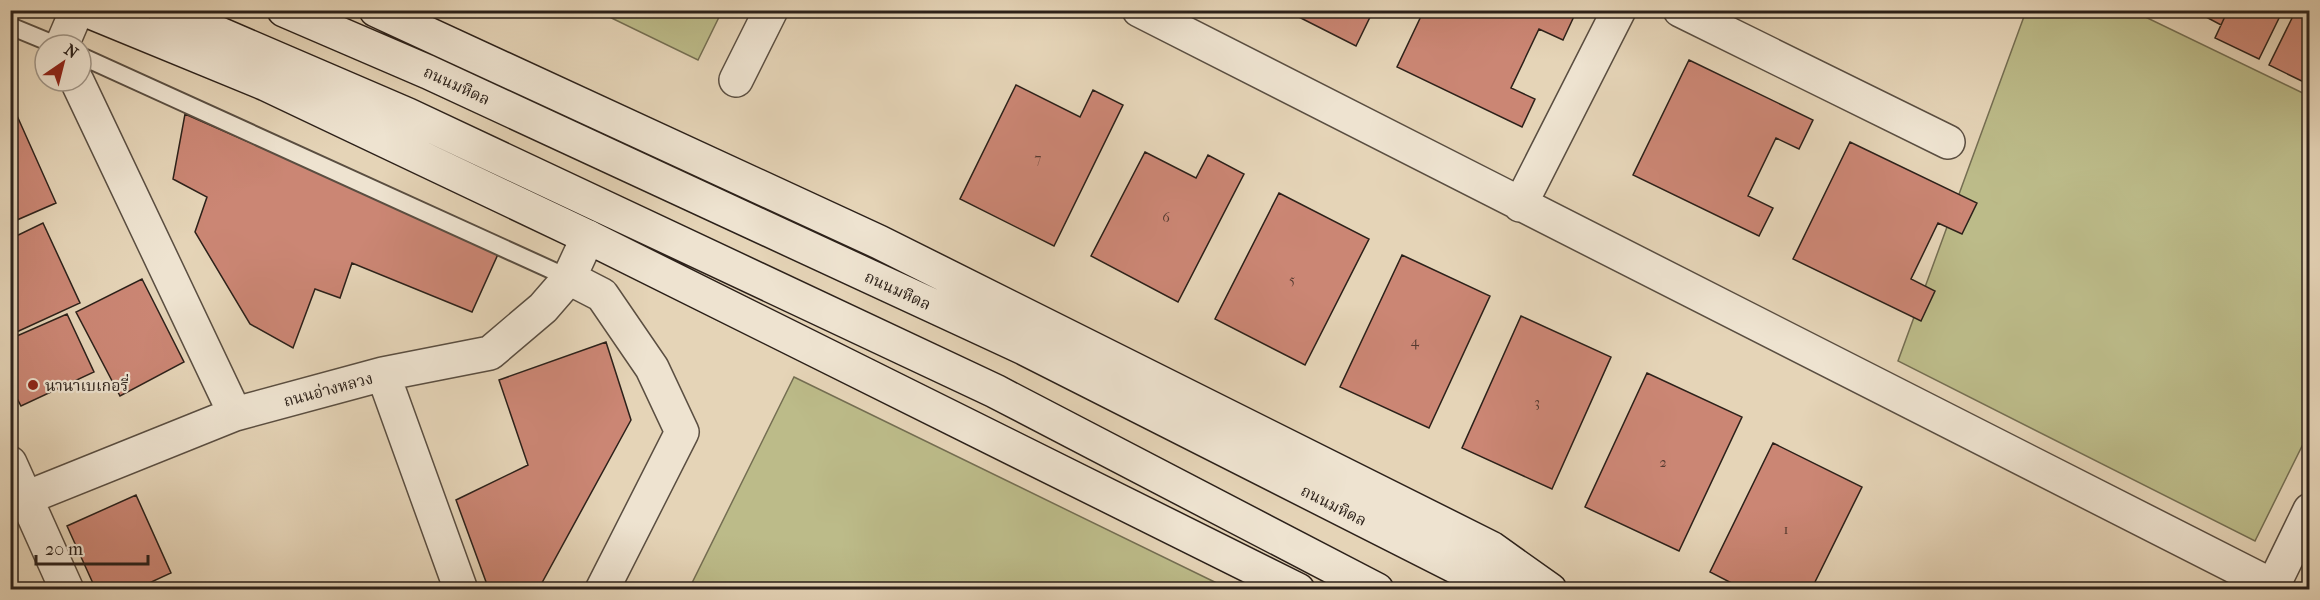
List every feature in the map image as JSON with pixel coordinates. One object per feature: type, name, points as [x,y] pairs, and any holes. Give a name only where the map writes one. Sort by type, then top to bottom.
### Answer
[{"type":"main road","points":[[67,33],[77,10]]},
{"type":"main road","points":[[86,10],[266,84],[588,237],[1298,590]]},
{"type":"main road","points":[[164,10],[408,115],[995,391],[1377,590]]},
{"type":"main road","name":"ถนนมหิดล","points":[[284,10],[428,72],[1024,348],[1502,590]]},
{"type":"main road","name":"ถนนมหิดล","points":[[376,10],[879,242],[1491,548],[1550,590]]},
{"type":"main road","points":[[736,80],[771,10]]},
{"type":"main road","points":[[1139,10],[2272,588],[2310,510]]},
{"type":"main road","points":[[1520,205],[1619,10]]},
{"type":"main road","points":[[1680,10],[1948,142]]},
{"type":"main road","points":[[83,93],[235,414]]},
{"type":"main road","name":"ถนนอ่างหลวง","points":[[26,498],[235,414],[383,374],[490,353],[543,308],[569,278],[588,237]]},
{"type":"main road","points":[[569,278],[602,295],[652,368],[682,432],[602,590]]},
{"type":"main road","points":[[383,374],[461,590]]},
{"type":"main road","points":[[10,463],[67,590]]},
{"type":"lane","points":[[10,26],[33,36]]},
{"type":"lane","points":[[93,61],[569,278]]},
{"type":"shaded area","points":[[597,10],[722,11],[698,60]]},
{"type":"shaded area","points":[[2026,11],[2133,11],[2309,96],[2309,432],[2255,541],[1898,361]]},
{"type":"shaded area","points":[[794,377],[1229,589],[689,589]]},
{"type":"building","points":[[1285,10],[1367,10],[1372,13],[1356,46]]},
{"type":"building","points":[[1424,10],[1576,12],[1563,40],[1539,29],[1511,88],[1535,99],[1522,127],[1397,67]]},
{"type":"building","points":[[2193,10],[2228,10],[2221,25]]},
{"type":"building","points":[[2228,10],[2283,10],[2259,59],[2215,38]]},
{"type":"building","points":[[2296,10],[2310,10],[2310,85],[2269,65]]},
{"type":"building","points":[[1689,60],[1813,120],[1799,149],[1776,138],[1748,196],[1773,208],[1759,236],[1633,175]]},
{"type":"building","points":[[1016,85],[1080,117],[1093,90],[1123,105],[1054,246],[960,199]]},
{"type":"building","points":[[10,100],[56,203],[10,223]]},
{"type":"building","points":[[185,114],[499,252],[472,312],[352,263],[340,298],[315,289],[293,348],[250,324],[195,232],[207,197],[173,179]]},
{"type":"building","points":[[1850,142],[1977,203],[1962,234],[1938,223],[1911,279],[1935,291],[1921,321],[1793,259]]},
{"type":"building","points":[[1145,152],[1196,178],[1208,155],[1244,174],[1178,302],[1091,256]]},
{"type":"building","points":[[1279,193],[1369,239],[1305,365],[1215,319]]},
{"type":"building","points":[[43,223],[80,303],[10,335],[10,239]]},
{"type":"building","points":[[1402,255],[1490,296],[1429,428],[1340,387]]},
{"type":"building","points":[[142,279],[184,362],[120,396],[76,312]]},
{"type":"building","points":[[67,314],[94,372],[21,406],[10,385],[10,339]]},
{"type":"building","points":[[1521,316],[1611,357],[1552,489],[1462,448]]},
{"type":"building","points":[[606,342],[631,420],[538,590],[489,590],[456,500],[528,465],[499,380]]},
{"type":"building","points":[[1647,373],[1742,417],[1679,551],[1585,507]]},
{"type":"building","points":[[1773,443],[1862,487],[1811,590],[1745,590],[1710,572]]},
{"type":"building","points":[[136,495],[171,573],[134,590],[96,590],[67,526]]},
{"type":"building","points":[[10,570],[19,590],[10,590]]},
{"type":"building","points":[[2310,574],[2310,590],[2302,590]]},
{"type":"place","name":"นานาเบเกอรี่","points":[[33,385]]}]
